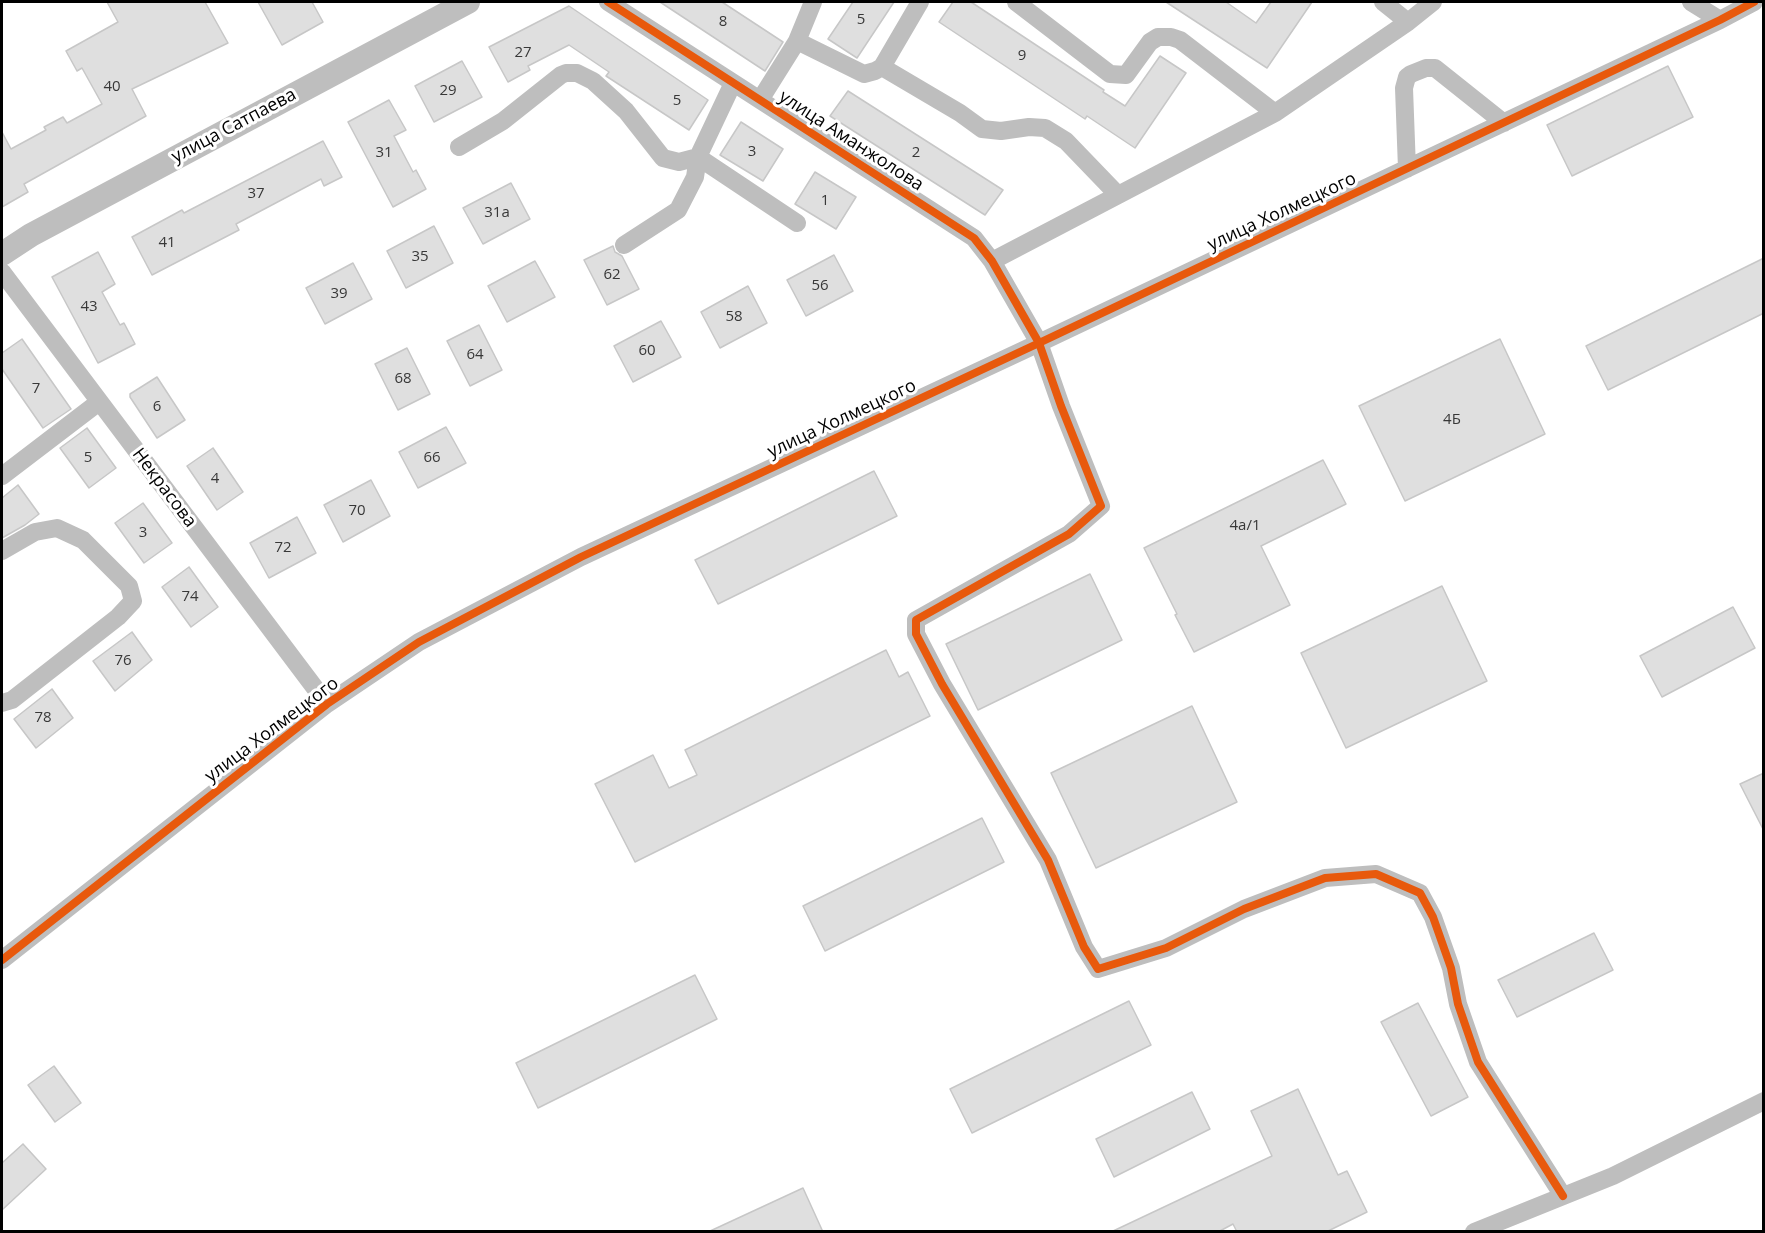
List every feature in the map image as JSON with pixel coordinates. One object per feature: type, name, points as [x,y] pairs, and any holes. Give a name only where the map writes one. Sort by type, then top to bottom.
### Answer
[{"type":"main road","name":"улица Сатпаева","points":[[2,254],[31,235],[468,2]]},
{"type":"street","name":"улица Аманжолова","points":[[608,2],[974,238],[992,261],[1039,343],[1061,406],[1101,506],[1069,534],[916,620],[916,634],[942,684],[1047,860],[1098,969],[1166,948],[1244,909],[1325,878],[1376,874],[1420,893],[1437,927],[1451,968],[1458,1004],[1478,1062],[1563,1196]]},
{"type":"street","points":[[760,100],[797,40],[813,2]]},
{"type":"street","points":[[797,40],[864,74],[882,67],[920,2]]},
{"type":"street","points":[[1016,2],[1110,74],[1126,75],[1150,42],[1158,37],[1180,40],[1275,114]]},
{"type":"street","points":[[1383,2],[1408,22]]},
{"type":"street","points":[[992,261],[1275,114],[1408,22],[1433,2]]},
{"type":"street","points":[[1691,2],[1720,20]]},
{"type":"street","name":"улица Холмецкого","points":[[2,960],[327,704],[419,642],[582,557],[1407,169],[1754,2]]},
{"type":"street","points":[[882,67],[960,113],[982,129],[1001,131],[1029,127],[1045,128],[1065,141],[1118,195]]},
{"type":"street","points":[[1407,169],[1404,88],[1405,81],[1411,74],[1426,68],[1435,68],[1504,123]]},
{"type":"street","points":[[459,147],[503,121],[561,75],[571,72],[593,81],[626,111],[663,158],[679,162],[698,157],[797,224]]},
{"type":"street","points":[[624,245],[678,210],[695,177],[698,157],[733,83]]},
{"type":"street","name":"Некрасова","points":[[2,272],[327,704]]},
{"type":"street","points":[[2,476],[99,402]]},
{"type":"street","points":[[2,551],[35,532],[57,528],[83,540],[129,586],[133,601],[118,617],[12,700],[2,703]]},
{"type":"street","points":[[1474,1232],[1613,1176],[1764,1101]]},
{"type":"building","points":[[107,2],[205,2],[228,43],[132,89],[146,116],[24,184],[28,192],[2,207],[2,132],[11,149],[46,130],[44,127],[63,117],[67,123],[102,104],[82,68],[77,71],[66,51],[118,22]]},
{"type":"building","points":[[258,2],[312,2],[323,22],[282,45]]},
{"type":"building","points":[[660,2],[722,2],[783,42],[765,71]]},
{"type":"building","points":[[853,2],[894,2],[857,58],[828,39]]},
{"type":"building","points":[[953,2],[971,2],[1125,106],[1160,56],[1186,73],[1135,148],[1087,116],[1085,119],[939,22]]},
{"type":"building","points":[[1166,2],[1226,2],[1256,23],[1271,2],[1312,2],[1267,68]]},
{"type":"building","points":[[569,6],[708,100],[689,130],[606,76],[609,72],[569,45],[528,66],[530,70],[508,82],[489,47]]},
{"type":"building","points":[[462,61],[482,97],[434,122],[415,86]]},
{"type":"building","points":[[1668,66],[1693,117],[1572,176],[1547,125]]},
{"type":"building","points":[[848,91],[1003,190],[985,215],[830,116]]},
{"type":"building","points":[[389,100],[406,130],[394,136],[413,172],[416,170],[426,189],[393,207],[348,122]]},
{"type":"building","points":[[741,122],[783,149],[763,181],[720,155]]},
{"type":"building","points":[[323,141],[342,177],[324,186],[321,179],[236,224],[239,230],[152,275],[132,237],[182,210],[184,213]]},
{"type":"building","points":[[815,172],[856,197],[836,229],[795,204]]},
{"type":"building","points":[[511,183],[530,219],[483,244],[463,208]]},
{"type":"building","points":[[434,226],[453,263],[406,288],[387,251]]},
{"type":"building","points":[[613,246],[615,252],[622,256],[639,289],[607,305],[584,260]]},
{"type":"building","points":[[98,252],[115,284],[102,292],[120,325],[124,323],[135,344],[98,363],[52,277]]},
{"type":"building","points":[[834,255],[853,291],[806,316],[787,280]]},
{"type":"building","points":[[1764,258],[1764,313],[1608,390],[1586,346]]},
{"type":"building","points":[[535,261],[555,297],[507,322],[488,286]]},
{"type":"building","points":[[353,263],[372,299],[325,324],[306,288]]},
{"type":"building","points":[[748,286],[767,323],[720,348],[701,312]]},
{"type":"building","points":[[661,321],[681,357],[633,382],[614,346]]},
{"type":"building","points":[[479,325],[502,370],[470,386],[447,341]]},
{"type":"building","points":[[22,339],[71,409],[43,428],[2,369],[2,353]]},
{"type":"building","points":[[1500,339],[1545,434],[1405,501],[1359,406]]},
{"type":"building","points":[[407,348],[430,394],[398,410],[375,364]]},
{"type":"building","points":[[157,377],[185,420],[157,438],[130,394]]},
{"type":"building","points":[[446,427],[466,463],[418,488],[399,452]]},
{"type":"building","points":[[87,428],[116,468],[89,488],[60,448]]},
{"type":"building","points":[[213,448],[243,492],[217,510],[187,466]]},
{"type":"building","points":[[1323,460],[1346,504],[1261,546],[1290,605],[1194,652],[1144,548]]},
{"type":"building","points":[[874,471],[897,516],[718,604],[695,560]]},
{"type":"building","points":[[371,480],[390,516],[343,542],[324,505]]},
{"type":"building","points":[[18,485],[39,514],[2,538],[2,498]]},
{"type":"building","points":[[143,503],[172,543],[144,563],[115,523]]},
{"type":"building","points":[[297,517],[316,553],[269,578],[250,543]]},
{"type":"building","points":[[189,567],[218,607],[191,627],[162,587]]},
{"type":"building","points":[[1090,574],[1122,640],[978,710],[946,644]]},
{"type":"building","points":[[1442,586],[1487,681],[1346,748],[1301,653]]},
{"type":"building","points":[[1733,607],[1755,648],[1662,697],[1640,656]]},
{"type":"building","points":[[132,632],[152,660],[115,691],[93,661]]},
{"type":"building","points":[[886,650],[899,677],[908,672],[930,716],[635,862],[595,784],[653,755],[669,788],[697,775],[685,750]]},
{"type":"building","points":[[52,689],[73,718],[36,748],[14,719]]},
{"type":"building","points":[[1192,706],[1237,802],[1096,868],[1051,773]]},
{"type":"building","points":[[1764,773],[1764,831],[1740,784]]},
{"type":"building","points":[[982,818],[1004,862],[825,951],[803,906]]},
{"type":"building","points":[[1594,933],[1613,970],[1517,1017],[1498,980]]},
{"type":"building","points":[[695,975],[717,1019],[538,1108],[516,1063]]},
{"type":"building","points":[[1129,1001],[1151,1045],[972,1133],[950,1089]]},
{"type":"building","points":[[1418,1003],[1468,1097],[1431,1116],[1381,1022]]},
{"type":"building","points":[[54,1066],[81,1103],[55,1122],[28,1085]]},
{"type":"building","points":[[1298,1089],[1338,1175],[1347,1171],[1367,1212],[1326,1232],[1237,1232],[1233,1224],[1218,1232],[1111,1232],[1272,1156],[1251,1111]]},
{"type":"building","points":[[1192,1092],[1210,1129],[1114,1177],[1096,1139]]},
{"type":"building","points":[[23,1144],[46,1169],[2,1210],[2,1163]]},
{"type":"building","points":[[803,1188],[823,1232],[708,1232]]},
{"type":"cycle path","points":[[608,2],[974,238],[992,261],[1039,343],[1061,406],[1101,506],[1069,534],[916,620],[916,634],[942,684],[1048,860],[1084,947],[1098,969],[1166,948],[1244,909],[1325,878],[1376,874],[1420,893],[1433,917],[1451,968],[1458,1004],[1478,1062],[1563,1196]]},
{"type":"cycle path","points":[[2,960],[327,704],[419,642],[581,557],[1039,343],[1754,2]]}]
